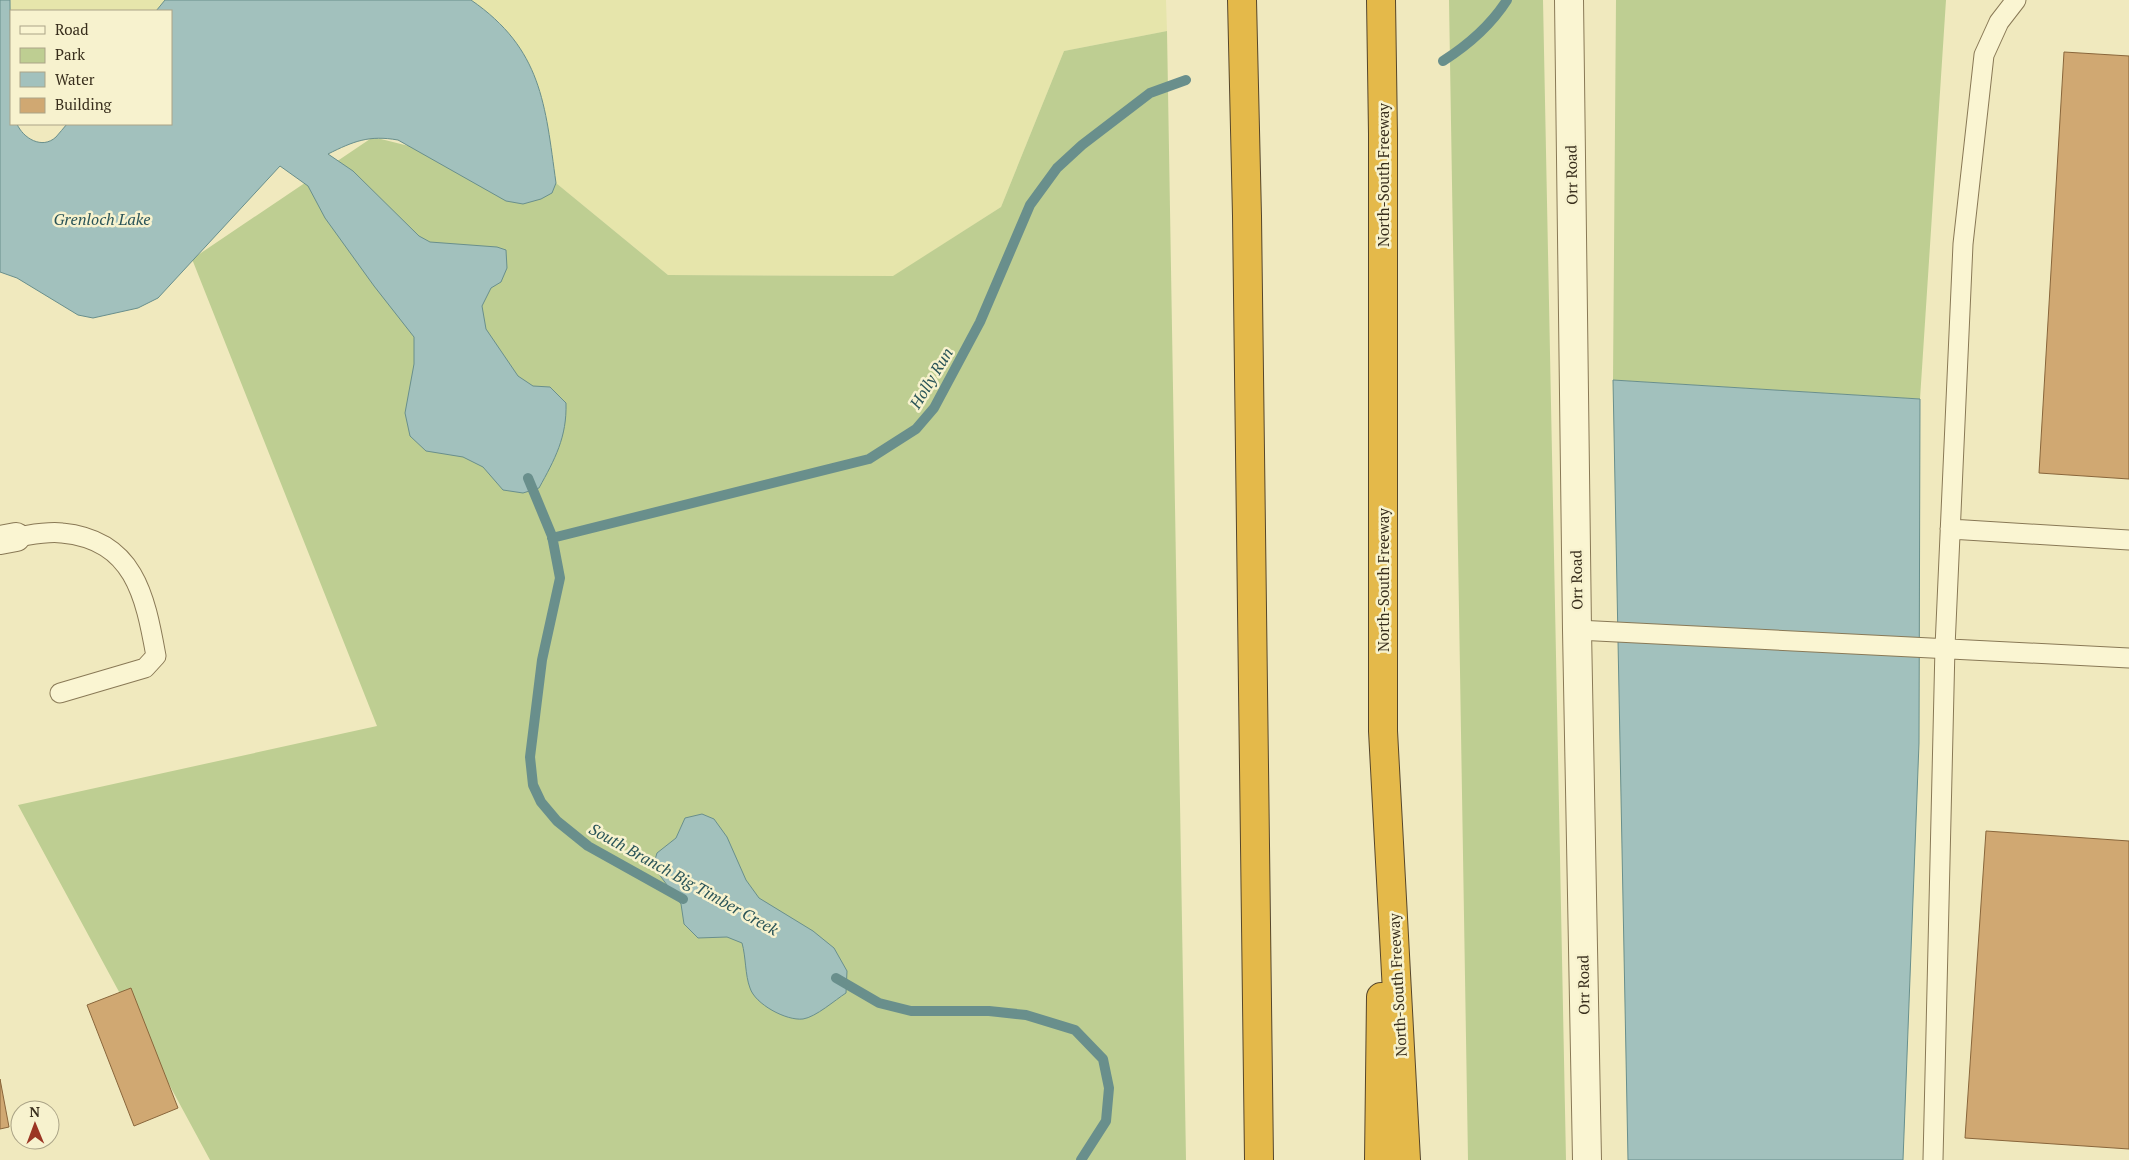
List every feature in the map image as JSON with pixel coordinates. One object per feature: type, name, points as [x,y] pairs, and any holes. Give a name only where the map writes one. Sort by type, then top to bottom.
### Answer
[{"type":"highway","points":[[1242,0],[1248,255],[1259,1160]]},
{"type":"highway","name":"North-South Freeway","points":[[1381,0],[1383,134],[1383,731],[1406,1160]]},
{"type":"highway","points":[[1379,1160],[1383,731]]},
{"type":"street","name":"Orr Road","points":[[1569,0],[1577,630],[1587,1160]]},
{"type":"lane","points":[[1933,1160],[1945,647],[1963,244],[1984,56],[1998,22],[2016,0]]},
{"type":"lane","points":[[1950,529],[2129,540]]},
{"type":"lane","points":[[8,538],[60,532],[91,537],[106,546],[136,578],[147,608],[156,656],[145,668],[60,693]]},
{"type":"lane","points":[[1577,630],[1945,647],[2129,658]]},
{"type":"shaded area","points":[[6,0],[189,0],[172,10],[10,10],[10,39]]},
{"type":"shaded area","points":[[453,0],[1166,0],[1167,31],[1064,51],[1001,207],[894,276],[668,275],[556,183],[499,21]]},
{"type":"green space","points":[[1449,0],[1543,0],[1566,1160],[1468,1160]]},
{"type":"green space","points":[[1616,0],[1946,0],[1920,399],[1613,380]]},
{"type":"green space","points":[[1167,31],[1186,1160],[210,1160],[18,805],[377,726],[192,259],[373,137],[556,183],[668,275],[893,276],[1001,207],[1064,51]]},
{"type":"water","name":"Grenloch Lake","points":[[0,0],[10,0],[10,125],[18,125],[28,138],[34,141],[45,142],[51,141],[56,137],[66,125],[172,125],[172,10],[157,10],[165,0],[471,0],[495,19],[513,38],[536,80],[543,103],[552,154],[556,183],[552,193],[541,199],[523,204],[506,201],[398,140],[378,138],[362,140],[328,154],[353,171],[419,236],[430,242],[497,247],[506,250],[507,268],[501,282],[491,288],[482,306],[486,329],[518,376],[533,386],[550,387],[566,403],[566,415],[559,447],[539,488],[523,493],[503,490],[483,467],[463,457],[426,451],[410,436],[405,413],[414,364],[414,337],[325,218],[308,186],[280,166],[158,298],[138,308],[93,318],[78,315],[17,278],[0,272]]},
{"type":"water","points":[[1613,380],[1920,399],[1919,743],[1903,1160],[1628,1160]]},
{"type":"water","points":[[702,814],[714,819],[727,837],[746,880],[759,898],[813,931],[834,948],[847,971],[846,993],[814,1015],[808,1018],[796,1019],[780,1014],[764,1005],[750,988],[742,943],[727,937],[698,938],[684,924],[681,904],[653,866],[657,853],[676,838],[685,818]]},
{"type":"building","points":[[2064,52],[2129,56],[2129,479],[2039,473]]},
{"type":"building","points":[[1986,831],[2129,841],[2129,1149],[1965,1138]]},
{"type":"building","points":[[131,988],[178,1108],[134,1126],[87,1005]]},
{"type":"building","points":[[0,1079],[9,1127],[0,1129]]},
{"type":"waterway","name":"Holly Run","points":[[1443,61],[1478,34],[1494,18],[1507,0]]},
{"type":"waterway","name":"Holly Run","points":[[552,538],[869,459],[916,429],[934,408],[980,322],[1030,205],[1057,168],[1082,145],[1150,93],[1186,80]]},
{"type":"waterway","name":"South Branch Big Timber Creek","points":[[528,478],[552,536],[560,578],[542,660],[530,757],[533,785],[541,802],[557,821],[588,846],[683,899]]},
{"type":"waterway","name":"South Branch Big Timber Creek","points":[[836,978],[879,1003],[911,1011],[989,1011],[1026,1015],[1075,1030],[1103,1059],[1109,1088],[1106,1121],[1081,1160]]}]
